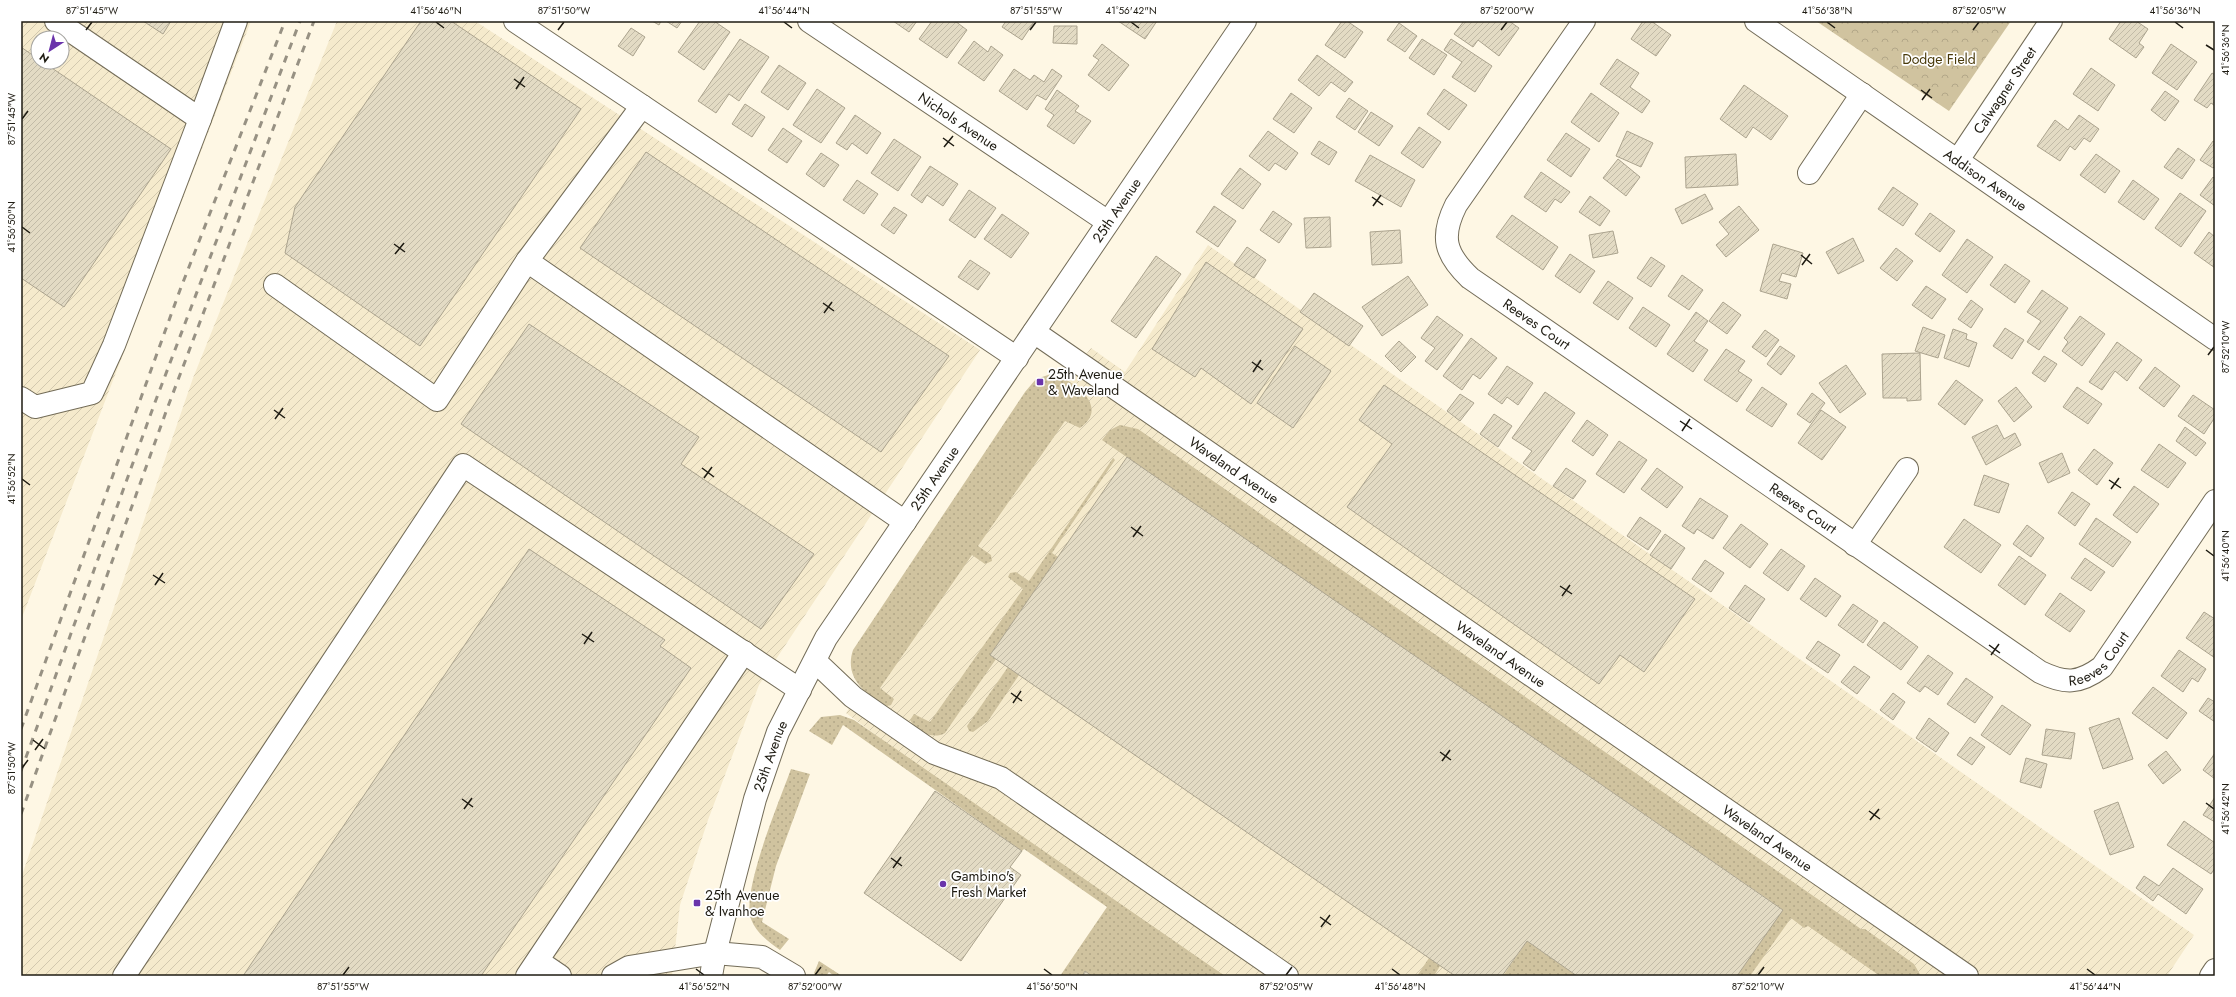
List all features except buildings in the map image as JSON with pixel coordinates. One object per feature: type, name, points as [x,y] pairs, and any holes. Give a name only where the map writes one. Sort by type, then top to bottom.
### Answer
[{"type":"street","points":[[56,21],[200,120]]},
{"type":"street","points":[[21,398],[35,407],[92,393],[114,345],[236,21]]},
{"type":"street","points":[[515,21],[1017,358]]},
{"type":"street","name":"Nichols Avenue","points":[[810,21],[1108,222]]},
{"type":"street","name":"25th Avenue","points":[[711,976],[715,953],[755,799],[778,732],[826,638],[1245,21]]},
{"type":"street","name":"Reeves Court","points":[[1584,21],[1456,205],[1448,222],[1447,244],[1456,264],[1470,278],[2040,672],[2059,681],[2074,681],[2089,677],[2102,667],[2215,501]]},
{"type":"street","name":"Addison Avenue","points":[[1756,21],[2215,339]]},
{"type":"street","name":"Calwagner Street","points":[[1958,160],[2051,21]]},
{"type":"street","points":[[1809,173],[1862,94]]},
{"type":"street","points":[[276,285],[437,400],[527,261],[642,106]]},
{"type":"street","points":[[527,261],[905,522]]},
{"type":"street","name":"Waveland Avenue","points":[[1034,332],[1967,976]]},
{"type":"street","points":[[124,976],[463,465],[800,690]]},
{"type":"street","points":[[1855,545],[1907,469]]},
{"type":"street","points":[[560,976],[533,968],[744,652]]},
{"type":"street","points":[[815,661],[853,697],[934,754],[1001,778],[1287,976]]},
{"type":"street","points":[[613,976],[629,967],[715,953],[762,956],[794,976]]},
{"type":"street","points":[[2211,976],[2215,970]]},
{"type":"shaded area","points":[[21,21],[251,21],[21,620]]},
{"type":"shaded area","points":[[337,21],[475,21],[980,350],[759,685],[708,820],[680,905],[672,976],[21,976],[21,878],[193,378]]},
{"type":"shaded area","points":[[1208,245],[2194,935],[2167,976],[1206,976],[1108,907],[846,713],[1063,383],[1091,348],[1125,372]]},
{"type":"green space","name":"Dodge Field","points":[[1816,21],[2011,21],[1949,111]]},
{"type":"green space","points":[[1051,374],[1069,382],[1085,395],[1090,403],[1092,411],[1089,420],[1080,428],[1065,421],[978,546],[991,555],[992,561],[985,564],[972,555],[880,688],[894,699],[891,705],[887,706],[871,696],[858,684],[851,668],[853,650],[1025,392],[1036,379]]},
{"type":"green space","points":[[1120,425],[1138,429],[1861,929],[1865,929],[1914,964],[1921,976],[1880,976],[1808,926],[1804,928],[1791,918],[1750,976],[1737,976],[1782,909],[1102,440],[1110,430]]},
{"type":"green space","points":[[1113,458],[1115,460],[1052,553],[1058,557],[990,655],[996,659],[945,733],[935,736],[921,731],[910,720],[914,714],[930,722],[1023,589],[1008,577],[1010,573],[1016,572],[1029,581]]},
{"type":"green space","points":[[1008,667],[1019,675],[988,721],[973,732],[969,731],[967,726]]},
{"type":"green space","points":[[840,715],[854,720],[1225,976],[1060,976],[1107,907],[1024,849],[1022,851],[843,725],[832,745],[809,731],[821,717]]},
{"type":"green space","points":[[791,769],[810,774],[776,866],[762,922],[789,939],[780,950],[763,937],[756,929],[751,919],[749,906],[751,888],[756,867]]},
{"type":"green space","points":[[1527,941],[1577,976],[1503,976]]},
{"type":"green space","points":[[1429,958],[1440,966],[1434,976],[1417,976]]},
{"type":"green space","points":[[819,961],[842,976],[834,976],[829,972],[826,976],[817,976],[814,973]]},
{"type":"railway","points":[[21,729],[180,290],[285,21]]},
{"type":"railway","points":[[21,771],[154,405],[300,21]]},
{"type":"railway","points":[[21,814],[167,409],[314,21]]},
{"type":"place","name":"25th Avenue & Waveland","points":[[1040,382]]},
{"type":"place","name":"Gambino's Fresh Market","points":[[943,884]]},
{"type":"place","name":"25th Avenue & Ivanhoe","points":[[697,903]]}]
